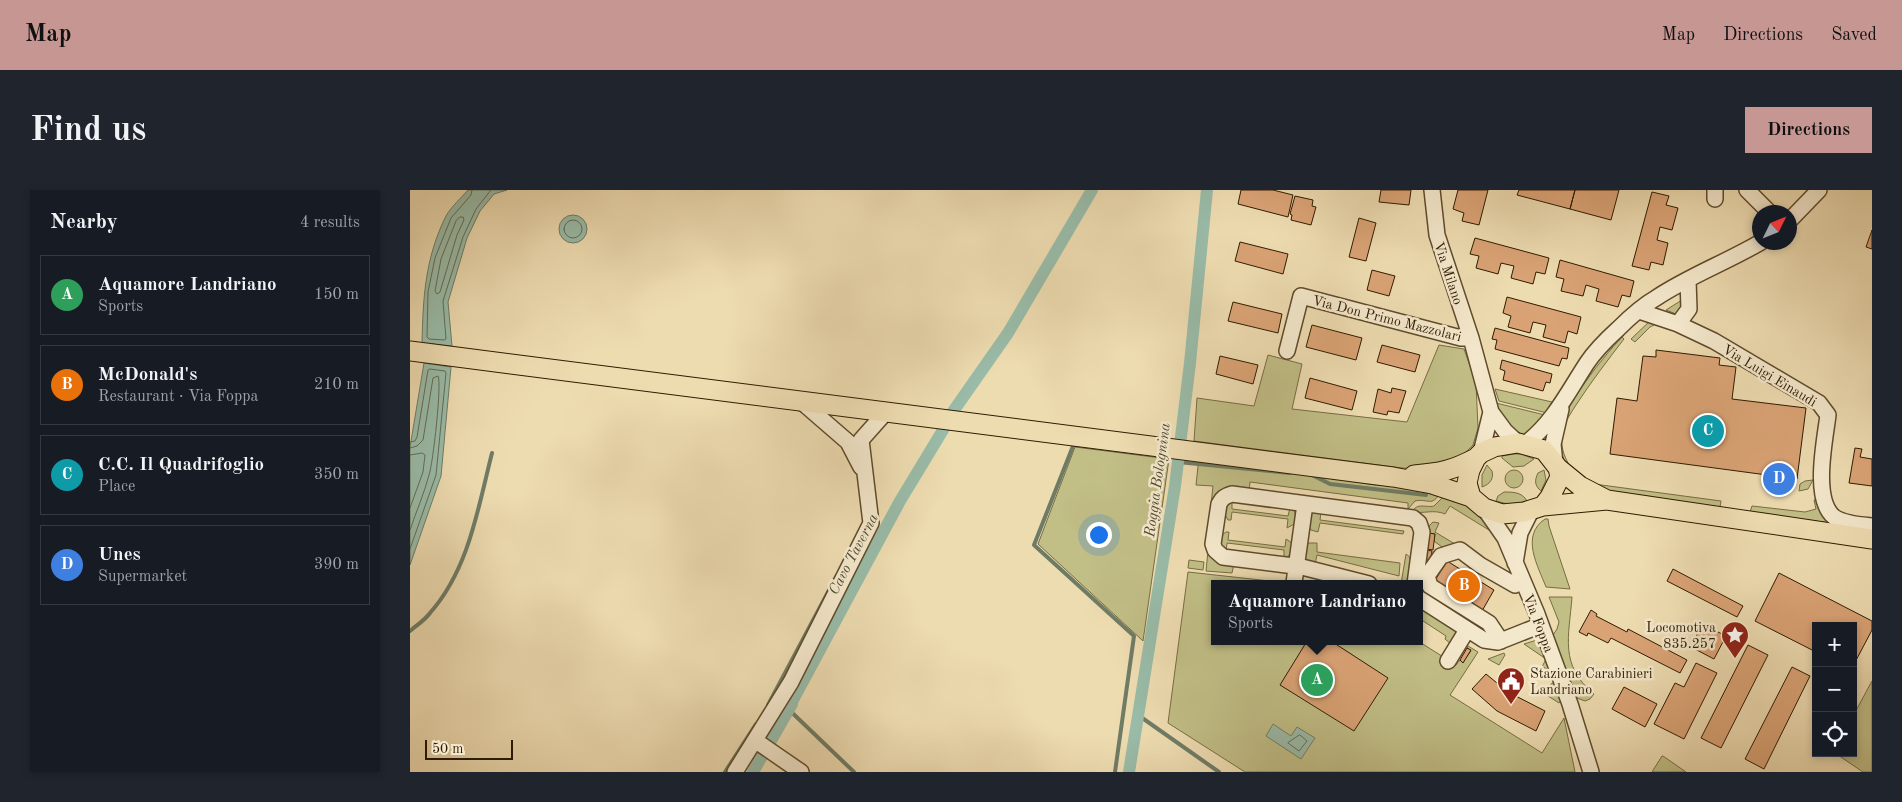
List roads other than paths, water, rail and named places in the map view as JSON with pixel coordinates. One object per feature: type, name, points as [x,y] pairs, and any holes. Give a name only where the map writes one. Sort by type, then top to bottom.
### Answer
[{"type":"main road","points":[[410,351],[803,403],[1393,477],[1432,484],[1502,514],[1607,500],[1872,539]]},
{"type":"main road","points":[[1393,477],[1439,473],[1454,469],[1494,447],[1521,444],[1544,450],[1557,466],[1580,486],[1607,500]]},
{"type":"main road","points":[[1478,503],[1467,483],[1470,470],[1479,455]]},
{"type":"main road","points":[[1538,508],[1550,497],[1560,477],[1557,466]]},
{"type":"street","name":"Via Milano","points":[[1432,190],[1437,235],[1471,338],[1491,412],[1505,431],[1521,444]]},
{"type":"street","points":[[1747,190],[1762,205]]},
{"type":"street","points":[[1797,213],[1819,190]]},
{"type":"street","points":[[1521,444],[1537,436],[1562,405],[1588,361],[1617,330],[1639,311],[1655,298],[1752,247]]},
{"type":"street","points":[[1678,324],[1689,309],[1688,280]]},
{"type":"street","name":"Via Don Primo Mazzolari","points":[[1287,351],[1301,296],[1461,338],[1471,338]]},
{"type":"street","points":[[1689,309],[1714,341]]},
{"type":"street","name":"Via Luigi Einaudi","points":[[1639,311],[1678,324],[1714,341],[1819,403],[1828,415],[1821,488],[1827,507],[1835,517],[1847,522],[1872,526]]},
{"type":"street","points":[[803,403],[848,442],[866,477]]},
{"type":"street","points":[[1557,466],[1553,444],[1562,405]]},
{"type":"street","name":"Via Milano","points":[[1479,455],[1491,412]]},
{"type":"street","points":[[735,772],[791,682],[870,523],[861,440],[885,413]]},
{"type":"street","points":[[1353,580],[1296,566],[1223,557],[1215,550],[1214,544],[1221,499],[1232,494],[1408,516],[1416,520],[1421,526],[1422,532],[1416,580]]},
{"type":"street","name":"Via Foppa","points":[[1478,503],[1505,538],[1541,625],[1570,704],[1592,772]]},
{"type":"street","points":[[1294,580],[1305,504]]},
{"type":"street","points":[[1515,563],[1520,533],[1538,508]]},
{"type":"street","points":[[1501,641],[1489,623],[1433,589],[1428,583],[1428,576],[1441,556],[1460,550],[1480,565],[1515,585]]},
{"type":"street","points":[[1423,601],[1467,630],[1491,642],[1501,641],[1541,625]]},
{"type":"street","points":[[1448,661],[1467,630]]},
{"type":"street","points":[[756,741],[801,772]]},
{"type":"water","points":[[468,190],[507,190],[494,194],[480,211],[467,238],[448,302],[452,346],[422,343],[424,294],[429,263],[446,216]]},
{"type":"water","points":[[573,215],[583,219],[587,229],[583,239],[573,243],[563,239],[559,229],[563,219]]},
{"type":"water","points":[[424,363],[451,367],[441,476],[410,565],[410,447]]},
{"type":"water","points":[[1273,724],[1291,736],[1297,727],[1315,738],[1301,759],[1266,736]]},
{"type":"waterway","name":"Cavo Taverna","points":[[952,413],[1008,333],[1092,190]]},
{"type":"waterway","name":"Roggia Bolognina","points":[[1129,772],[1175,486],[1190,363],[1207,190]]},
{"type":"waterway","name":"Cavo Taverna","points":[[793,700],[900,501],[946,425]]},
{"type":"waterway","points":[[1073,446],[1034,545],[1134,636],[1115,772]]},
{"type":"waterway","points":[[410,631],[428,616],[443,596],[463,558],[477,516],[492,453]]},
{"type":"waterway","points":[[1178,462],[1290,473]]},
{"type":"waterway","points":[[1312,475],[1330,484],[1426,495]]},
{"type":"waterway","points":[[768,705],[836,577]]},
{"type":"waterway","points":[[783,704],[854,772]]},
{"type":"waterway","name":"Cavo Taverna","points":[[753,772],[792,704]]},
{"type":"waterway","points":[[1138,715],[1219,772]]},
{"type":"waterway","points":[[725,772],[756,724]]},
{"type":"place","name":"C.C. Il Quadrifoglio","points":[[1708,431]]},
{"type":"place","name":"Unes","points":[[1779,479]]},
{"type":"place","name":"McDonald's","points":[[1464,586]]},
{"type":"place","name":"Locomotiva 835.257","points":[[1735,659]]},
{"type":"place","name":"Aquamore Landriano","points":[[1317,680]]},
{"type":"place","name":"Stazione Carabinieri Landriano","points":[[1511,705]]}]
